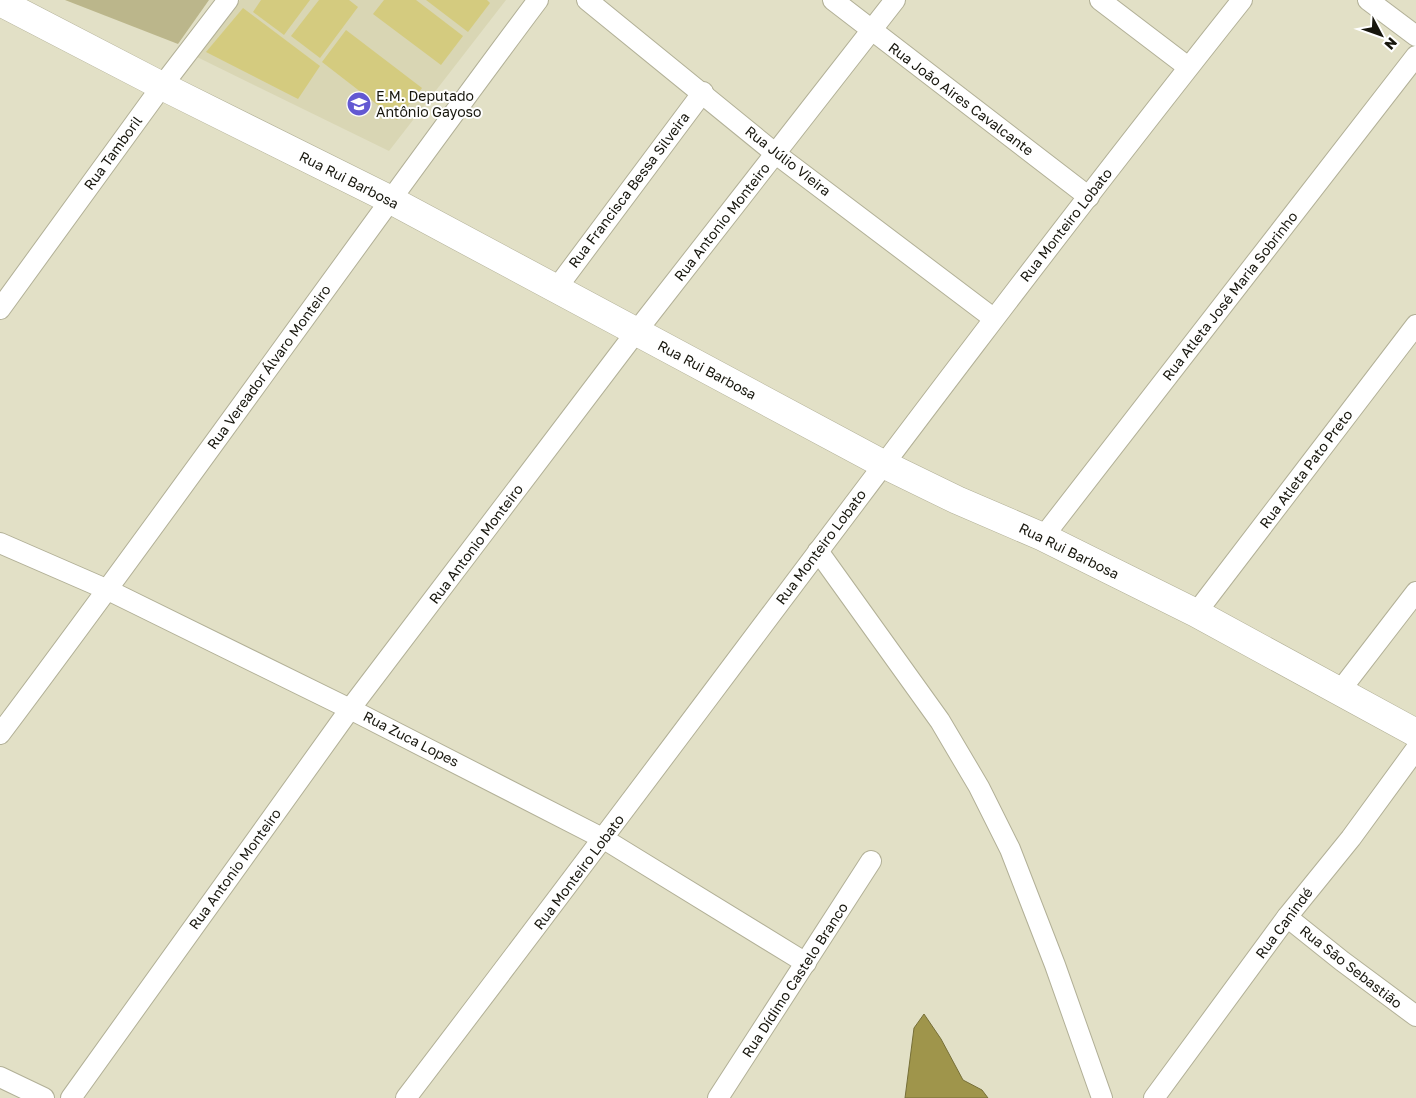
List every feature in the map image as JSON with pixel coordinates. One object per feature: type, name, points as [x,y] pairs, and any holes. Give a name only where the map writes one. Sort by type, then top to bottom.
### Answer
[{"type":"street","name":"Rua Tamboril","points":[[0,309],[162,86],[228,0]]},
{"type":"street","name":"Rua Vereador Álvaro Monteiro","points":[[0,734],[108,590],[389,199],[538,0]]},
{"type":"street","name":"Rua Júlio Vieira","points":[[587,0],[703,92],[776,154],[993,318]]},
{"type":"street","name":"Rua João Aires Cavalcante","points":[[833,0],[1089,197]]},
{"type":"street","name":"Rua Antonio Monteiro","points":[[71,1098],[350,709],[636,332],[895,0]]},
{"type":"street","points":[[1100,0],[1188,67]]},
{"type":"street","name":"Rua Monteiro Lobato","points":[[406,1098],[604,839],[993,318],[1242,0]]},
{"type":"street","points":[[1368,0],[1416,36]]},
{"type":"street","name":"Rua Rui Barbosa","points":[[0,2],[162,86],[389,199],[883,464],[957,500],[1043,537],[1196,613],[1416,733]]},
{"type":"street","name":"Rua Atleta José Maria Sobrinho","points":[[1043,537],[1416,56]]},
{"type":"street","name":"Rua Francisca Bessa Silveira","points":[[556,289],[703,92]]},
{"type":"street","name":"Rua Atleta Pato Preto","points":[[1196,613],[1416,325]]},
{"type":"street","name":"Rua Zuca Lopes","points":[[0,543],[108,590],[350,709],[604,839],[806,963]]},
{"type":"street","points":[[818,551],[940,722],[979,787],[1013,858],[1055,965],[1102,1098]]},
{"type":"street","points":[[1339,692],[1416,592]]},
{"type":"street","name":"Rua Canindé","points":[[1154,1098],[1287,917],[1351,838],[1416,749]]},
{"type":"street","name":"Rua Dídimo Castelo Branco","points":[[718,1098],[871,861]]},
{"type":"street","name":"Rua São Sebastião","points":[[1287,917],[1342,962],[1416,1016]]},
{"type":"street","points":[[0,1077],[44,1098]]},
{"type":"shaded area","points":[[65,0],[209,0],[178,44]]},
{"type":"shaded area","name":"E.M. Deputado Antônio Gayoso","points":[[240,0],[506,0],[389,151],[197,57]]},
{"type":"shaded area","points":[[924,1014],[941,1039],[963,1080],[982,1090],[988,1098],[905,1098],[914,1028]]},
{"type":"building","points":[[261,0],[310,0],[284,35],[253,12]]},
{"type":"building","points":[[319,0],[349,0],[358,7],[320,58],[291,36]]},
{"type":"building","points":[[384,0],[416,0],[463,36],[441,65],[373,14]]},
{"type":"building","points":[[426,0],[487,0],[490,3],[468,32]]},
{"type":"building","points":[[243,8],[320,66],[298,99],[206,52]]},
{"type":"building","points":[[346,30],[422,88],[397,120],[322,62]]},
{"type":"place","name":"E.M. Deputado Antônio Gayoso","points":[[359,104]]}]
